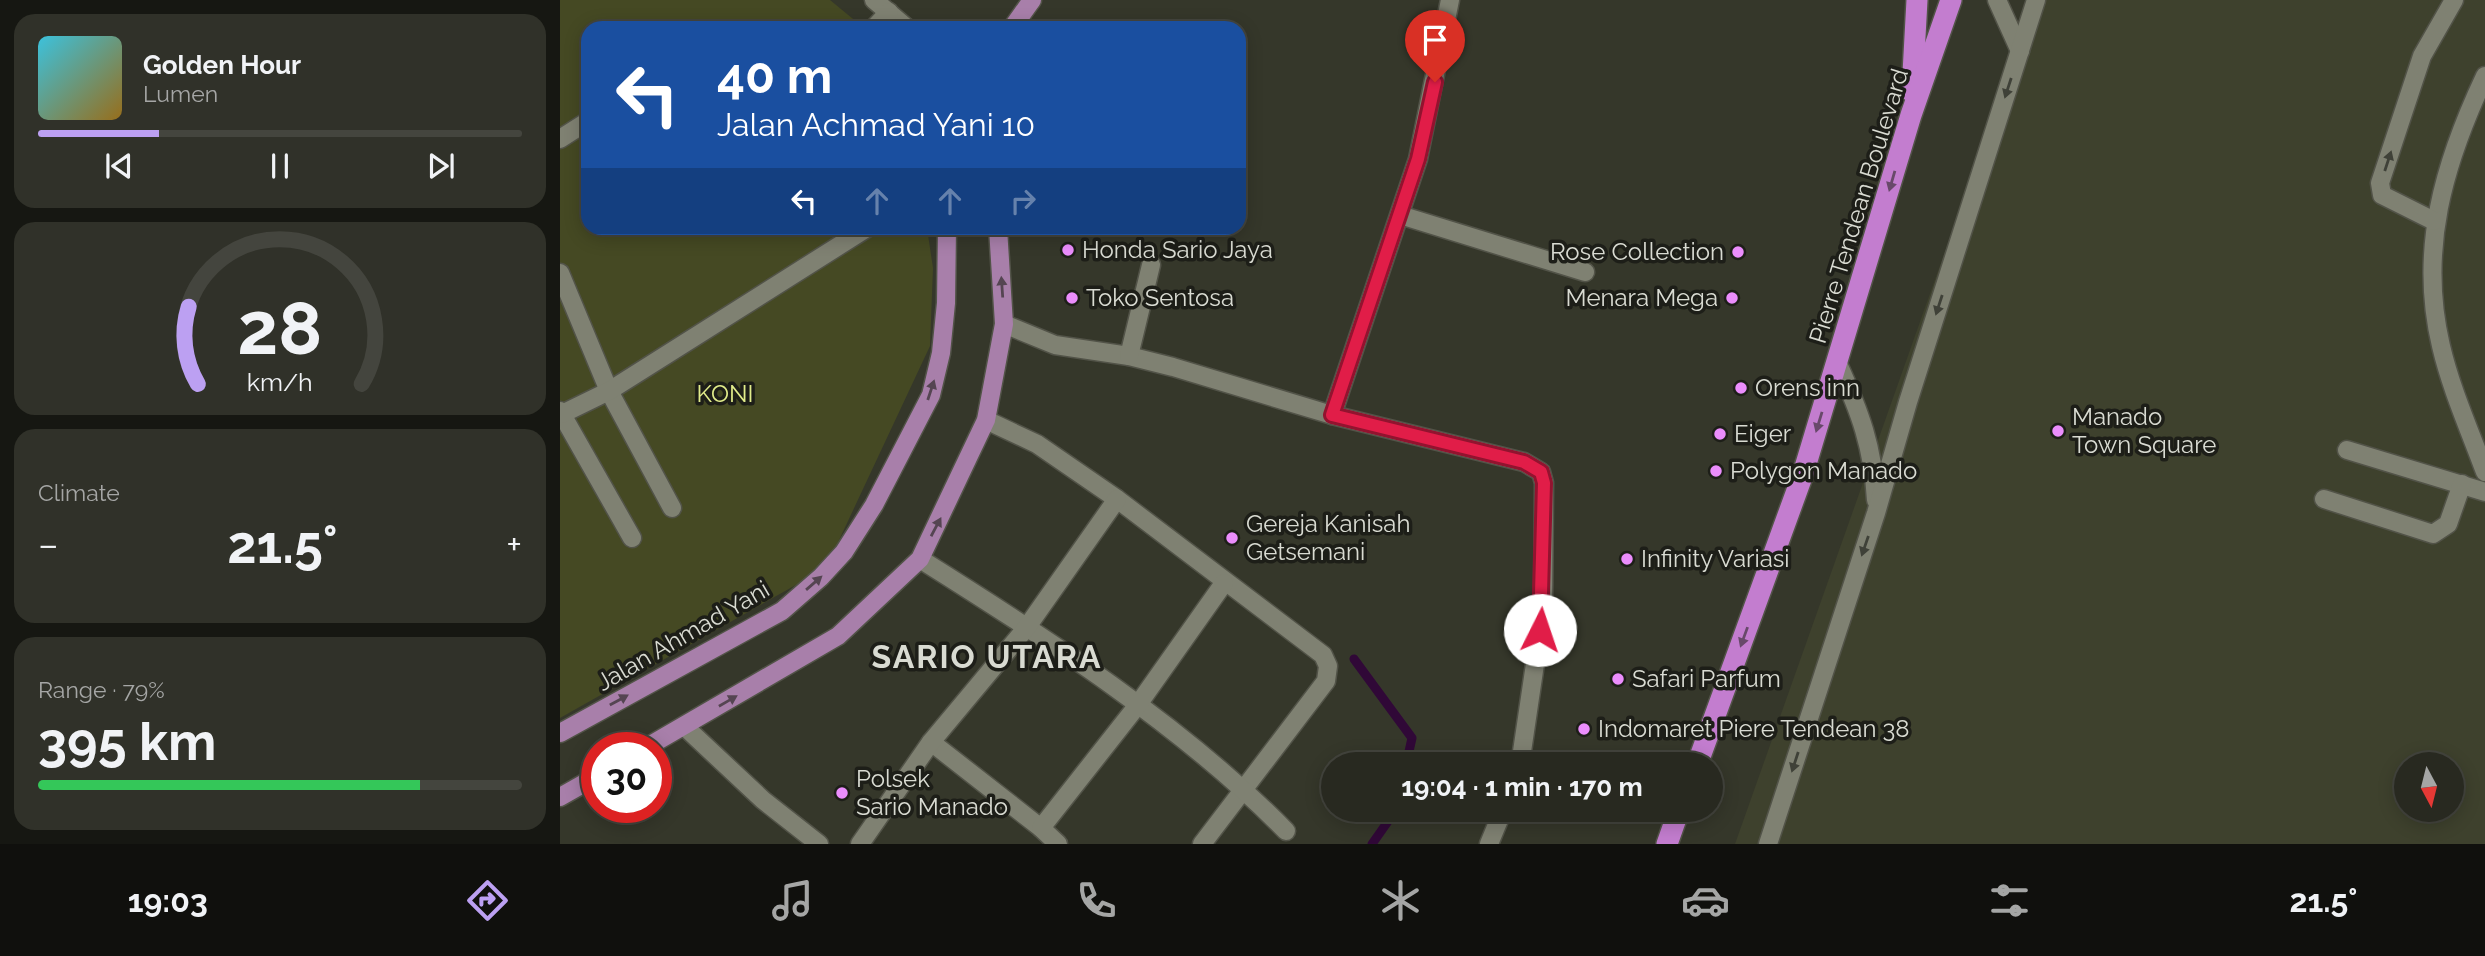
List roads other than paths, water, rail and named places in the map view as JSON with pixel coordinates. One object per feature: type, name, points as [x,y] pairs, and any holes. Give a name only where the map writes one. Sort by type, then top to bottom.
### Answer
[{"type":"highway","points":[[1910,116],[1916,0]]},
{"type":"highway","name":"Pierre Tendean Boulevard","points":[[1702,752],[1803,474],[1910,116],[1948,9]]},
{"type":"highway","points":[[1667,844],[1675,822]]},
{"type":"main road","points":[[1017,21],[1032,0]]},
{"type":"main road","name":"Jalan Ahmad Yani","points":[[560,733],[782,611],[821,577],[844,552],[874,505],[931,395],[941,353],[946,303],[947,235]]},
{"type":"main road","points":[[672,733],[838,636],[919,559],[986,420],[1004,324],[998,235]]},
{"type":"main road","points":[[560,797],[581,785]]},
{"type":"street","points":[[874,0],[899,21]]},
{"type":"street","points":[[1332,415],[1400,215],[1430,107],[1450,0]]},
{"type":"street","points":[[1997,0],[2020,51]]},
{"type":"street","points":[[1768,844],[1876,513],[1908,402],[2036,0]]},
{"type":"street","points":[[2434,221],[2382,195],[2381,183],[2422,56],[2454,0]]},
{"type":"street","points":[[881,21],[889,12]]},
{"type":"street","points":[[2485,76],[2459,132],[2434,221],[2433,286],[2441,346],[2485,472]]},
{"type":"street","points":[[560,139],[581,126]]},
{"type":"street","points":[[1400,215],[1586,272]]},
{"type":"street","points":[[632,538],[561,413],[609,391],[856,235]]},
{"type":"street","points":[[1129,356],[1151,265]]},
{"type":"street","points":[[560,273],[609,391],[672,508]]},
{"type":"street","points":[[1004,324],[1055,345],[1129,356],[1332,415],[1524,462],[1541,472],[1544,483],[1543,610],[1522,752]]},
{"type":"street","points":[[1838,364],[1864,423],[1874,461],[1876,513]]},
{"type":"street","points":[[986,420],[1037,444],[1117,499],[1224,583],[1323,655],[1328,666],[1326,681],[1202,844]]},
{"type":"street","points":[[2347,450],[2485,492]]},
{"type":"street","points":[[2324,499],[2433,534],[2448,524],[2462,484]]},
{"type":"street","points":[[860,844],[932,742],[1027,626],[1117,499]]},
{"type":"street","points":[[919,559],[1027,626],[1137,706],[1244,788],[1286,831]]},
{"type":"street","points":[[1041,828],[1137,706],[1224,583]]},
{"type":"street","points":[[684,726],[763,800],[819,844]]},
{"type":"street","points":[[932,742],[1058,844]]},
{"type":"street","points":[[1489,844],[1498,822]]},
{"type":"waterway","points":[[1354,659],[1412,738],[1409,752]]},
{"type":"waterway","points":[[1372,844],[1388,822]]},
{"type":"place","name":"Honda Sario Jaya","points":[[1068,250]]},
{"type":"place","name":"Rose Collection","points":[[1738,252]]},
{"type":"place","name":"Toko Sentosa","points":[[1072,298]]},
{"type":"place","name":"Menara Mega","points":[[1732,298]]},
{"type":"place","name":"Orens inn","points":[[1741,388]]},
{"type":"place","name":"Manado Town Square","points":[[2058,431]]},
{"type":"place","name":"Eiger","points":[[1720,434]]},
{"type":"place","name":"Polygon Manado","points":[[1716,471]]},
{"type":"place","name":"Gereja Kanisah Getsemani","points":[[1232,538]]},
{"type":"place","name":"Infinity Variasi","points":[[1627,559]]},
{"type":"place","name":"Safari Parfum","points":[[1618,679]]},
{"type":"place","name":"Indomaret Piere Tendean 38","points":[[1584,729]]},
{"type":"place","name":"Polsek Sario Manado","points":[[842,793]]},
{"type":"district","name":"SARIO UTARA","points":[[987,657]]},
{"type":"park label","name":"KONI","points":[[725,394]]}]
